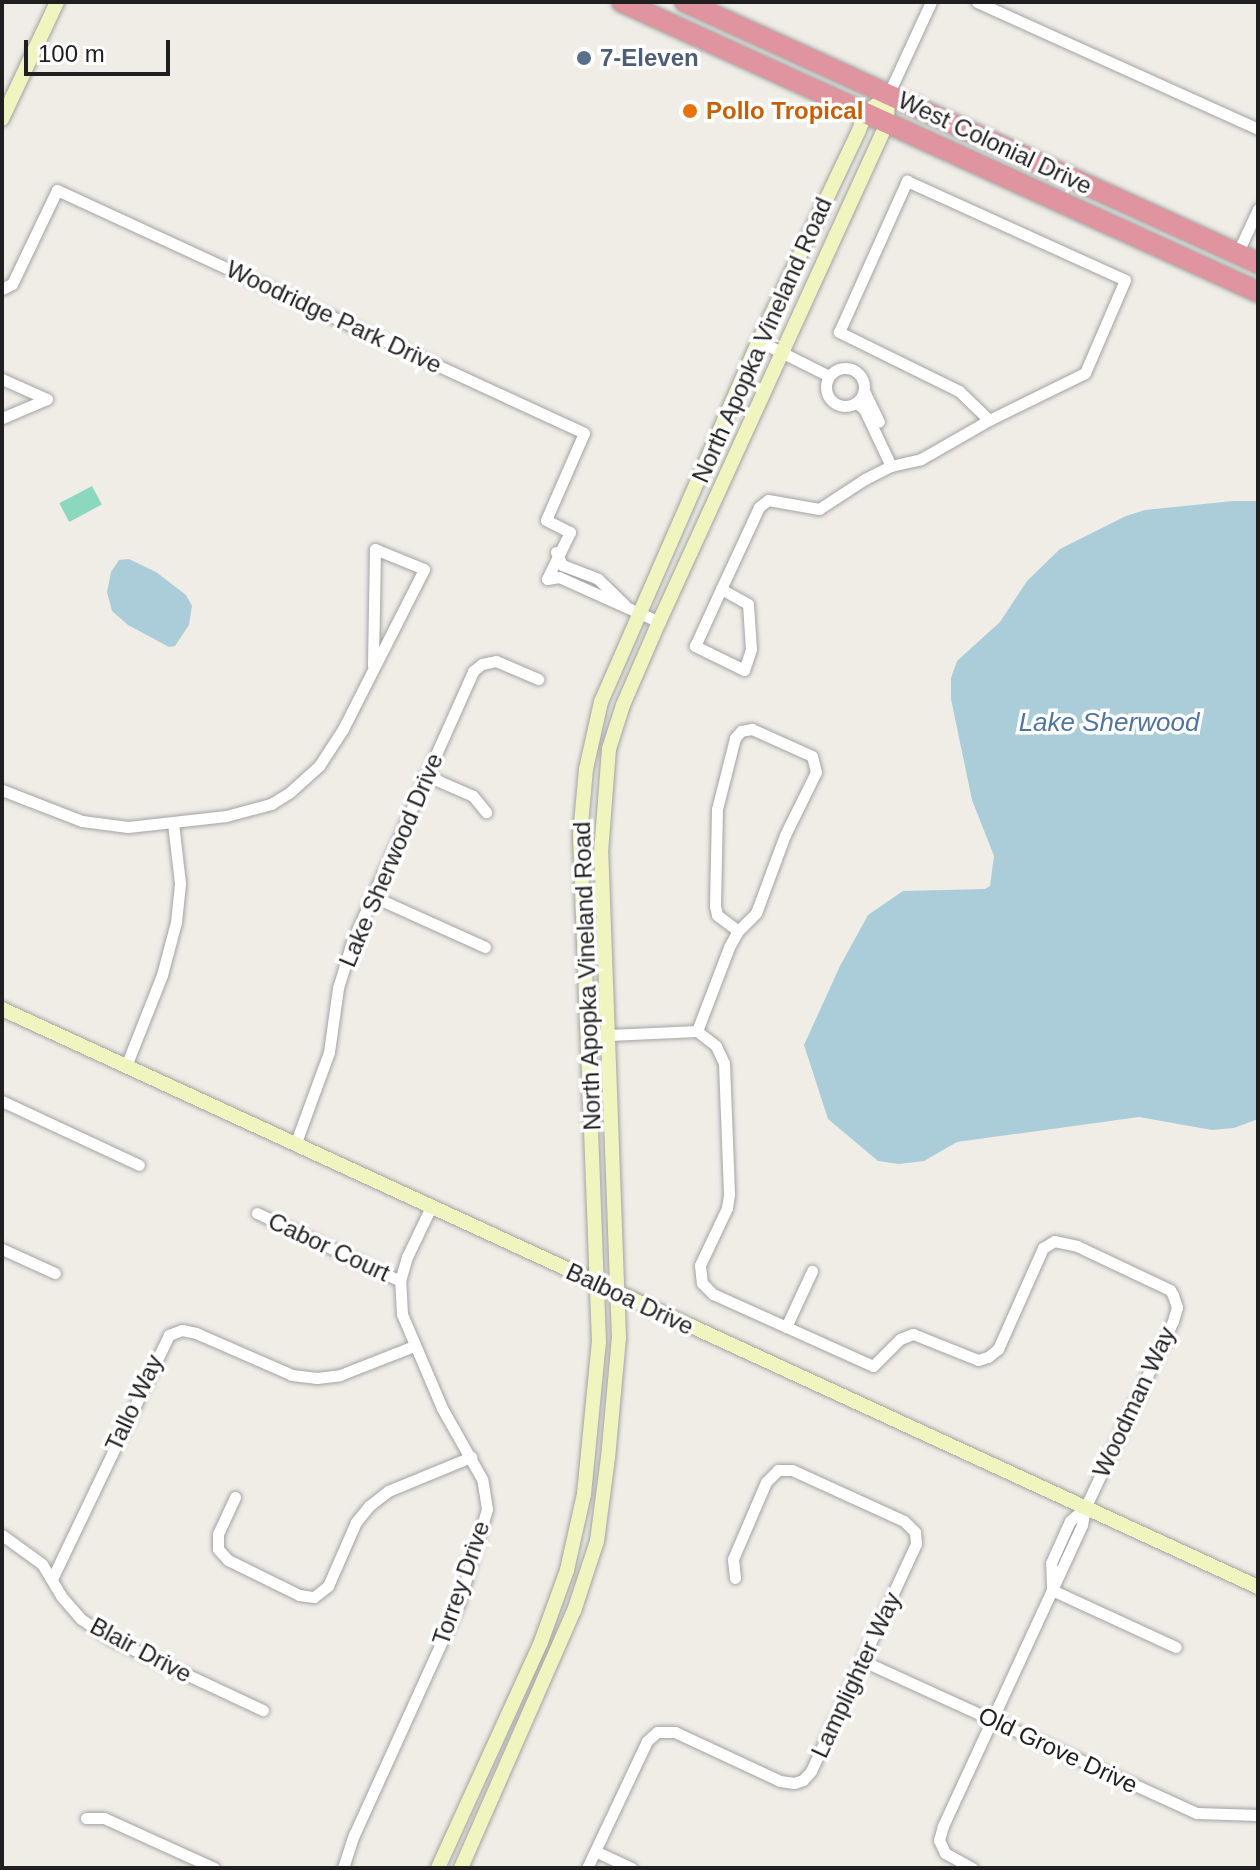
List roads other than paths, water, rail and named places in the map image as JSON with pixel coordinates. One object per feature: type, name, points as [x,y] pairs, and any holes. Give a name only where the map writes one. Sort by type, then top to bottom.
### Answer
[{"type":"highway","name":"West Colonial Drive","points":[[622,2],[1258,292]]},
{"type":"highway","name":"West Colonial Drive","points":[[685,2],[1258,263]]},
{"type":"highway","points":[[1170,252],[1206,257],[1237,254]]},
{"type":"street","points":[[2,119],[57,2]]},
{"type":"street","points":[[887,123],[888,95],[931,2]]},
{"type":"street","points":[[977,2],[1258,129]]},
{"type":"street","points":[[866,113],[888,95]]},
{"type":"street","name":"North Apopka Vineland Road","points":[[438,1868],[541,1642],[567,1570],[584,1494],[595,1408],[598,1284],[580,835],[586,769],[601,702],[759,341],[866,113]]},
{"type":"street","name":"North Apopka Vineland Road","points":[[461,1868],[551,1668],[597,1541],[616,1379],[618,1293],[601,853],[609,749],[623,705],[659,622],[887,123]]},
{"type":"street","points":[[721,589],[748,604],[751,649],[744,670],[695,646],[721,589],[759,507],[768,500],[819,509],[891,466],[921,459],[989,420],[1085,373],[1125,280],[907,181],[839,332],[959,391],[989,420]]},
{"type":"street","name":"Woodridge Park Drive","points":[[2,289],[12,284],[57,190],[584,433],[546,520],[567,530],[547,579],[559,577],[659,622]]},
{"type":"street","points":[[1237,254],[1258,209]]},
{"type":"street","points":[[759,341],[829,376]]},
{"type":"street","points":[[864,391],[857,403],[844,407],[831,401],[826,389],[829,376],[839,369],[852,369],[862,378],[864,391],[882,429],[881,441]]},
{"type":"street","points":[[2,379],[47,399],[2,418]]},
{"type":"street","points":[[857,403],[864,409],[891,466]]},
{"type":"street","points":[[2,790],[82,821],[128,827],[226,816],[271,804],[290,792],[319,766],[343,729],[424,569],[375,549],[373,665]]},
{"type":"street","name":"Woodridge Park Drive","points":[[556,558],[562,565],[598,579],[625,605]]},
{"type":"street","name":"Lake Sherwood Drive","points":[[295,1145],[326,1063],[338,988],[372,896],[473,671],[482,664],[496,661],[538,679]]},
{"type":"street","points":[[697,1031],[738,931],[756,913],[785,835],[816,772],[812,756],[752,729],[741,731],[735,738],[717,809],[715,906],[717,915],[738,931]]},
{"type":"street","points":[[425,775],[473,796],[486,812]]},
{"type":"street","points":[[126,1066],[162,976],[176,922],[180,883],[173,823]]},
{"type":"street","points":[[372,896],[485,947]]},
{"type":"street","name":"Balboa Drive","points":[[2,1009],[1258,1587]]},
{"type":"street","points":[[587,1036],[697,1031],[716,1046],[724,1063],[729,1195],[727,1208],[700,1265],[702,1283],[713,1294],[786,1327],[812,1271]]},
{"type":"street","points":[[2,1101],[139,1165]]},
{"type":"street","name":"Torrey Drive","points":[[343,1868],[354,1835],[459,1603],[474,1560],[487,1499],[471,1457],[442,1408],[402,1314],[400,1281],[407,1257],[431,1207]]},
{"type":"street","name":"Cabor Court","points":[[257,1213],[400,1281]]},
{"type":"street","name":"Woodman Way","points":[[786,1327],[873,1366],[900,1339],[913,1334],[927,1337],[978,1360],[988,1357],[998,1349],[1043,1248],[1054,1241],[1077,1246],[1170,1290],[1177,1307],[1085,1508],[1070,1521],[1051,1563],[1052,1590],[939,1840],[945,1853],[972,1868]]},
{"type":"street","points":[[2,1249],[55,1273]]},
{"type":"street","name":"Tallo Way","points":[[52,1579],[169,1335],[182,1330],[196,1333],[292,1375],[317,1378],[340,1375],[414,1346]]},
{"type":"street","points":[[235,1497],[218,1534],[218,1549],[228,1560],[299,1595],[314,1597],[328,1586],[356,1522],[369,1506],[388,1491],[471,1457]]},
{"type":"street","name":"Lamplighter Way","points":[[587,1868],[647,1741],[657,1732],[675,1732],[780,1781],[794,1783],[811,1771],[916,1544],[915,1532],[904,1521],[792,1470],[778,1470],[766,1482],[733,1559],[735,1578]]},
{"type":"street","name":"Blair Drive","points":[[2,1535],[42,1564],[61,1596],[81,1619],[109,1638],[263,1710]]},
{"type":"street","points":[[1052,1590],[1176,1647]]},
{"type":"street","name":"Old Grove Drive","points":[[863,1661],[1197,1813],[1258,1815]]},
{"type":"street","points":[[86,1818],[104,1818],[214,1868]]},
{"type":"street","points":[[597,1852],[632,1868]]},
{"type":"water","name":"Lake Sherwood","points":[[1258,501],[1258,1119],[1234,1128],[1212,1130],[1139,1117],[957,1142],[924,1161],[899,1164],[878,1161],[828,1119],[804,1045],[840,966],[868,915],[903,891],[985,889],[990,886],[994,856],[972,800],[951,699],[951,678],[957,661],[1000,622],[1027,581],[1060,549],[1126,516],[1145,510]]},
{"type":"water","points":[[129,559],[156,572],[186,595],[192,606],[189,625],[175,646],[169,647],[128,625],[112,611],[107,592],[111,572],[119,560]]},
{"type":"place","name":"7-Eleven","points":[[584,58]]},
{"type":"place","name":"Pollo Tropical","points":[[690,111]]}]
